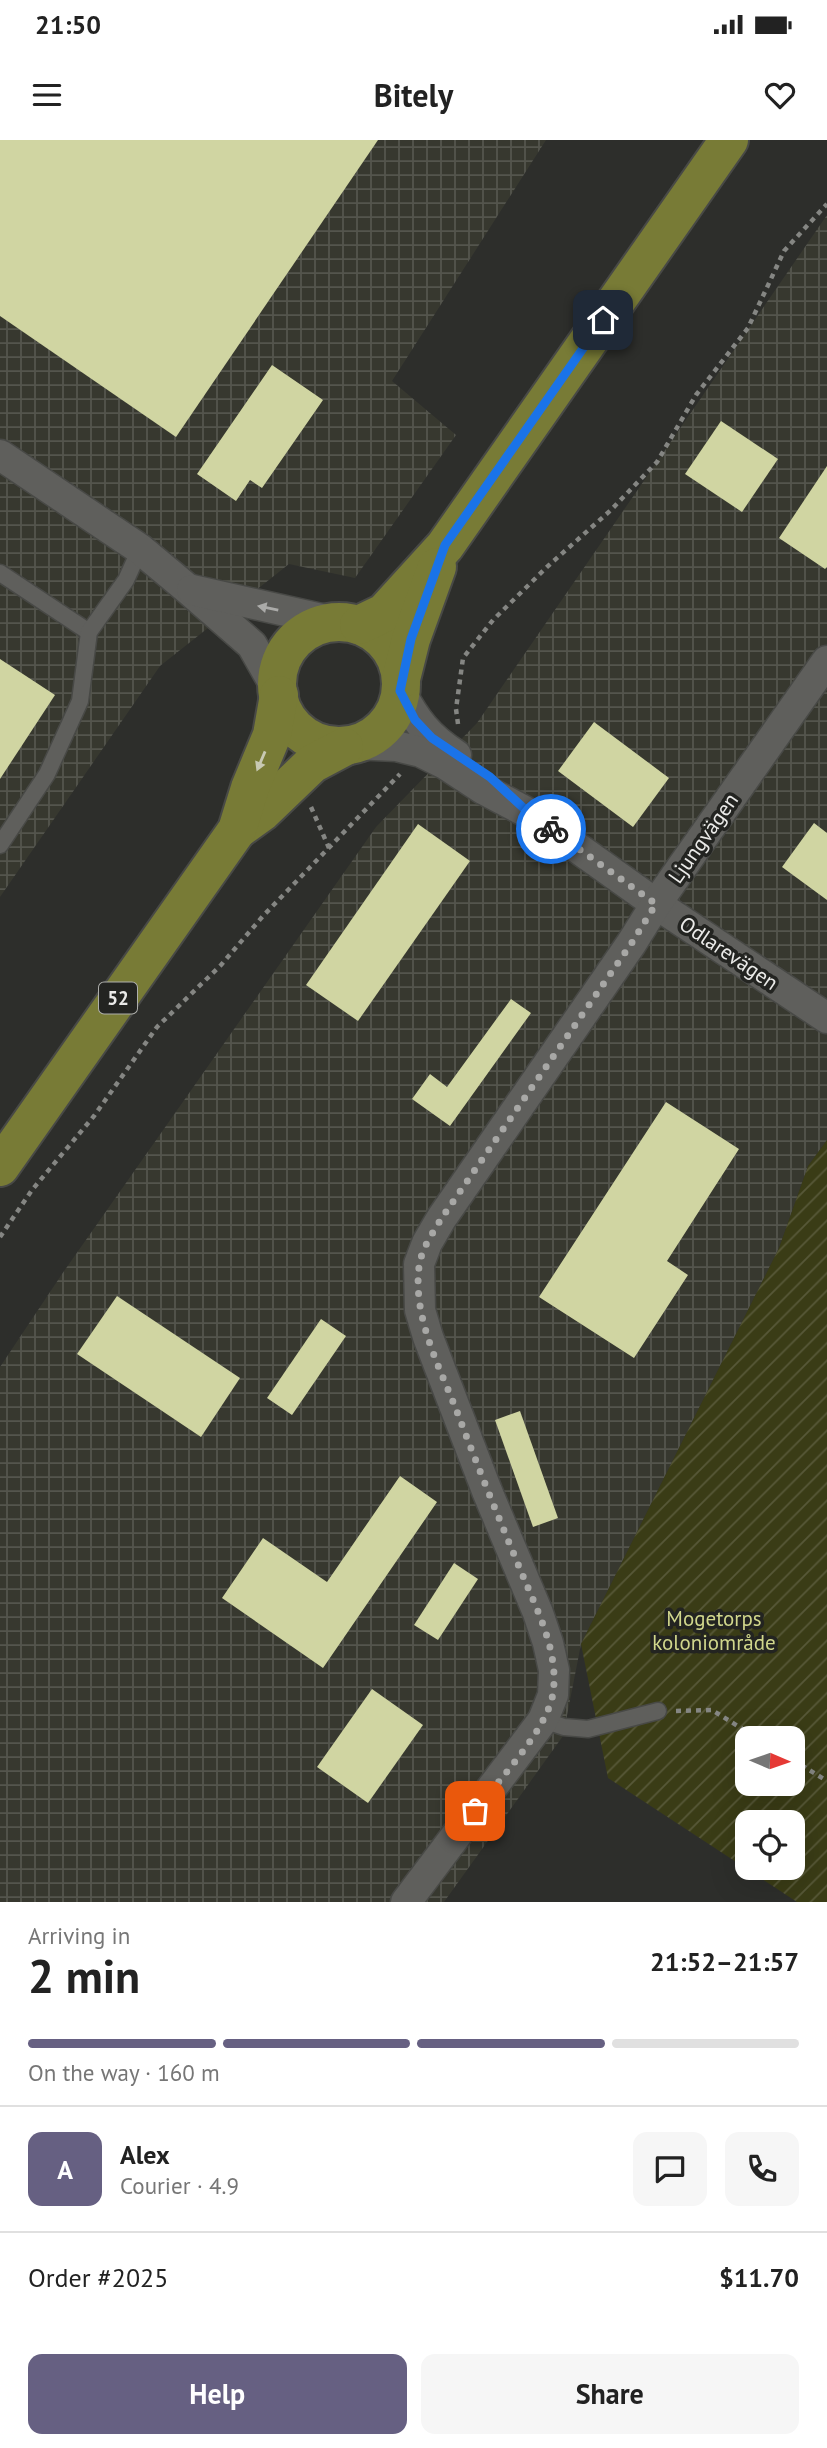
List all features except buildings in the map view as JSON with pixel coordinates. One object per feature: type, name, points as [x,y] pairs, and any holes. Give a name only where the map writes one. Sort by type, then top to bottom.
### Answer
[{"type":"main road","name":"52","points":[[0,1167],[237,830],[250,788],[272,735],[280,664],[292,643],[311,628],[347,623],[384,613],[445,545],[729,140]]},
{"type":"main road","name":"52","points":[[237,830],[262,812],[312,764],[348,745],[368,740],[387,725],[399,704],[411,639],[445,545]]},
{"type":"main road","points":[[347,623],[380,637],[395,656],[401,685]]},
{"type":"main road","points":[[278,692],[283,712],[298,731],[320,744],[348,745]]},
{"type":"street","points":[[0,456],[140,549],[252,645],[278,692]]},
{"type":"street","points":[[188,590],[347,623]]},
{"type":"street","name":"Ljungvägen","points":[[406,1902],[543,1720],[553,1695],[554,1670],[538,1613],[487,1491],[428,1337],[420,1310],[419,1264],[441,1219],[656,904],[827,662]]},
{"type":"street","name":"Odlarevägen","points":[[401,685],[415,720],[432,738],[490,777],[530,814]]},
{"type":"street","name":"Odlarevägen","points":[[348,745],[396,747],[421,752],[530,814],[656,904],[827,1018]]},
{"type":"lane","points":[[0,845],[47,774],[80,701],[89,632],[125,580],[140,549]]},
{"type":"lane","points":[[0,573],[89,632]]},
{"type":"lane","points":[[543,1720],[564,1727],[588,1729],[658,1711]]},
{"type":"path","points":[[452,753],[459,742],[456,709],[463,658],[493,620],[611,510],[657,463],[696,395],[748,328],[784,251],[827,204]]},
{"type":"path","points":[[0,1237],[157,1027],[221,965],[263,916],[404,769]]},
{"type":"path","points":[[304,798],[313,809],[329,848]]},
{"type":"path","points":[[658,1711],[712,1710],[738,1726]]},
{"type":"path","points":[[805,1767],[827,1781]]},
{"type":"shaded area","points":[[0,140],[546,140],[392,381],[456,435],[355,578],[289,564],[160,666],[0,897]]},
{"type":"shaded area","points":[[827,215],[827,1140],[808,1166],[779,1248],[581,1644],[563,1736],[444,1902],[0,1902],[0,1367],[62,1274],[376,827],[477,723]]},
{"type":"green space","name":"Mogetorps koloniområde","points":[[827,1140],[827,1902],[797,1902],[763,1880],[805,1880],[805,1810],[735,1810],[735,1861],[608,1778],[581,1644],[779,1248],[808,1166]]},
{"type":"way so far","points":[[475,1811],[543,1720],[553,1695],[554,1670],[538,1613],[487,1491],[428,1337],[420,1310],[419,1264],[441,1219],[656,904],[551,829]]},
{"type":"route","points":[[551,829],[530,814],[490,777],[432,738],[415,720],[400,691],[401,679],[411,639],[445,545],[603,320]]}]
